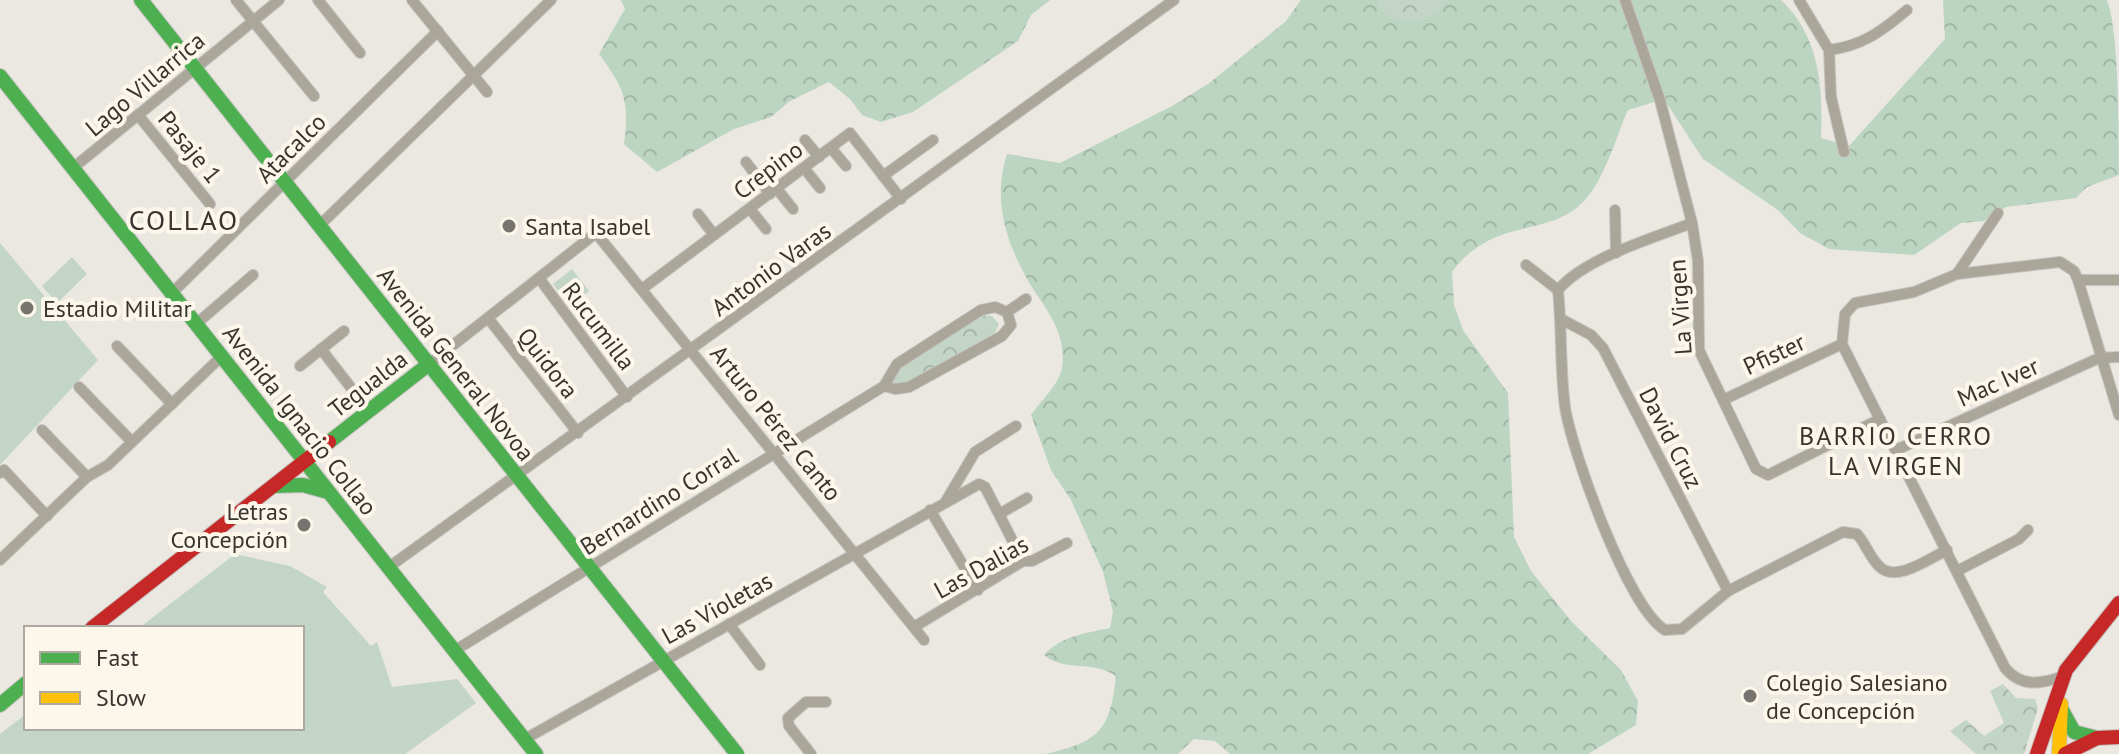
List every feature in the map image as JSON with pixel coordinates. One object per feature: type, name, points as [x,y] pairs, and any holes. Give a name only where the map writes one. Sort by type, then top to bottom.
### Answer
[{"type":"main road","name":"Avenida General Novoa","points":[[141,0],[737,754]]},
{"type":"main road","name":"Avenida Ignacio Collao","points":[[0,76],[536,754]]},
{"type":"main road","name":"Tegualda","points":[[95,626],[429,364]]},
{"type":"main road","points":[[274,486],[303,485],[331,494]]},
{"type":"main road","points":[[2037,754],[2064,676],[2119,603]]},
{"type":"main road","points":[[2064,676],[2062,754],[2097,738]]},
{"type":"main road","points":[[0,705],[24,685]]},
{"type":"main road","points":[[2061,704],[2071,730],[2084,737],[2119,737]]},
{"type":"street","points":[[236,0],[314,96]]},
{"type":"street","name":"Lago Villarrica","points":[[73,168],[279,0]]},
{"type":"street","points":[[318,0],[360,53]]},
{"type":"street","points":[[412,0],[487,92]]},
{"type":"street","points":[[319,226],[551,0]]},
{"type":"street","name":"Antonio Varas","points":[[389,567],[693,351],[1174,0]]},
{"type":"street","name":"La Virgen","points":[[1625,0],[1660,100],[1692,223],[1698,261],[1699,350],[1756,469],[1768,475],[1880,419]]},
{"type":"street","points":[[1799,0],[1817,25],[1829,50],[1831,97],[1844,152]]},
{"type":"street","points":[[1829,50],[1855,46],[1872,38],[1907,10]]},
{"type":"street","name":"Atacalco","points":[[172,293],[438,31]]},
{"type":"street","name":"Pasaje 1","points":[[138,115],[210,204]]},
{"type":"street","name":"Crepino","points":[[642,289],[850,133],[901,199]]},
{"type":"street","points":[[805,140],[819,157]]},
{"type":"street","points":[[883,176],[933,140]]},
{"type":"street","points":[[831,148],[846,166]]},
{"type":"street","points":[[746,162],[793,209]]},
{"type":"street","points":[[804,168],[820,188]]},
{"type":"street","points":[[750,209],[766,229]]},
{"type":"street","points":[[1615,210],[1616,253]]},
{"type":"street","points":[[1957,274],[1998,213]]},
{"type":"street","points":[[698,214],[714,235]]},
{"type":"street","points":[[1692,223],[1616,253],[1566,280],[1558,290],[1564,389],[1572,439],[1641,606],[1660,628],[1676,631],[1728,591],[1843,532],[1857,534],[1881,568],[1889,573],[1902,571],[1947,550]]},
{"type":"street","name":"Arturo Pérez Canto","points":[[596,233],[924,640]]},
{"type":"street","name":"Tegualda","points":[[429,364],[596,233]]},
{"type":"street","points":[[2064,676],[2033,684],[2009,673],[1842,344],[1845,314],[1851,305],[1914,292],[1957,274],[2060,262],[2074,271],[2078,280],[2099,358],[2119,415]]},
{"type":"street","points":[[1526,265],[1558,290]]},
{"type":"street","points":[[196,324],[253,275]]},
{"type":"street","name":"Rucumilla","points":[[539,278],[627,397]]},
{"type":"street","points":[[2078,280],[2119,280]]},
{"type":"street","name":"Bernardino Corral","points":[[1007,312],[1026,299]]},
{"type":"street","name":"Bernardino Corral","points":[[454,651],[884,386],[897,364],[981,310],[995,307],[1007,312]]},
{"type":"street","name":"Bernardino Corral","points":[[884,386],[899,390],[909,387],[1002,336],[1011,325],[1007,312]]},
{"type":"street","name":"Quidora","points":[[488,318],[578,433]]},
{"type":"street","name":"David Cruz","points":[[1561,319],[1591,335],[1603,348],[1728,591]]},
{"type":"street","points":[[300,366],[344,331]]},
{"type":"street","name":"Pfister","points":[[1723,400],[1842,344]]},
{"type":"street","points":[[117,346],[172,404]]},
{"type":"street","points":[[321,349],[369,411]]},
{"type":"street","points":[[0,559],[87,477],[108,465],[222,356]]},
{"type":"street","name":"Mac Iver","points":[[1896,450],[2099,358],[2119,357]]},
{"type":"street","points":[[79,387],[132,442]]},
{"type":"street","points":[[946,501],[975,452],[1016,426]]},
{"type":"street","points":[[42,430],[87,477]]},
{"type":"street","points":[[0,473],[4,470],[47,516]]},
{"type":"street","name":"Las Violetas","points":[[525,739],[946,501],[983,484],[1001,513]]},
{"type":"street","points":[[1023,561],[1001,513],[1027,498]]},
{"type":"street","points":[[930,510],[978,590]]},
{"type":"street","points":[[1957,571],[2019,539],[2028,530]]},
{"type":"street","name":"Las Dalias","points":[[914,627],[1023,561],[1032,561],[1067,543]]},
{"type":"street","points":[[729,624],[760,665]]},
{"type":"street","points":[[811,754],[789,726],[788,718],[806,702],[826,702]]},
{"type":"green space","points":[[621,0],[1050,0],[1031,15],[1018,41],[913,112],[881,122],[862,115],[850,99],[829,82],[790,101],[771,117],[734,129],[657,172],[624,144],[626,117],[623,96],[599,54],[625,9]]},
{"type":"green space","points":[[1301,0],[1378,0],[1378,7],[1446,0],[1781,0],[1794,14],[1811,46],[1820,82],[1821,138],[1849,146],[1945,39],[1943,0],[2107,0],[2116,58],[2119,175],[2087,187],[2076,198],[2006,207],[1984,221],[1961,223],[1914,255],[1829,249],[1800,233],[1778,210],[1703,159],[1664,99],[1628,110],[1604,169],[1585,200],[1555,220],[1503,234],[1486,242],[1468,254],[1452,272],[1454,305],[1463,330],[1508,393],[1514,537],[1531,571],[1571,621],[1621,670],[1638,701],[1636,725],[1588,754],[1230,754],[1215,741],[1194,739],[1178,754],[1045,754],[1090,739],[1098,731],[1110,710],[1116,676],[1098,668],[1060,663],[1044,655],[1066,639],[1110,628],[1113,611],[1103,572],[1071,500],[1051,470],[1031,415],[1058,380],[1062,368],[1062,344],[1008,237],[1001,204],[1007,154],[1060,163],[1172,106],[1208,84],[1285,22]]},
{"type":"green space","points":[[1378,0],[1446,1],[1430,17],[1391,19],[1378,7]]},
{"type":"green space","name":"Estadio Militar","points":[[0,243],[98,360],[0,465]]},
{"type":"green space","points":[[72,257],[87,274],[57,303],[42,286]]},
{"type":"green space","points":[[572,269],[589,291],[570,306],[553,284]]},
{"type":"green space","points":[[982,315],[992,316],[999,324],[992,338],[908,383],[895,385],[892,379],[896,371]]},
{"type":"green space","points":[[235,554],[290,566],[327,587],[323,592],[371,646],[377,642],[392,687],[457,679],[476,703],[405,754],[0,754],[0,734],[24,716],[24,730],[304,730],[304,626],[142,626]]},
{"type":"green space","points":[[2003,684],[2016,698],[2035,699],[2038,708],[2024,754],[1976,754],[1950,731],[1966,720],[1984,736],[2004,723],[1990,691]]},
{"type":"traffic: fast","points":[[141,0],[737,754]]},
{"type":"traffic: fast","points":[[0,76],[536,754]]},
{"type":"traffic: fast","points":[[329,442],[429,364]]},
{"type":"traffic: fast","points":[[274,486],[303,485],[328,492]]},
{"type":"traffic: fast","points":[[0,705],[24,685]]},
{"type":"traffic: fast","points":[[2062,710],[2074,732],[2097,738]]},
{"type":"traffic: slow","points":[[2059,754],[2061,704]]},
{"type":"traffic: jam","points":[[95,626],[329,442]]},
{"type":"traffic: jam","points":[[2037,754],[2066,670],[2119,603]]},
{"type":"traffic: jam","points":[[2065,754],[2097,738],[2119,737]]},
{"type":"place","name":"Santa Isabel","points":[[509,226]]},
{"type":"place","name":"Estadio Militar","points":[[27,308]]},
{"type":"place","name":"Letras Concepción","points":[[304,525]]},
{"type":"place","name":"Colegio Salesiano de Concepción","points":[[1750,696]]},
{"type":"district","name":"COLLAO","points":[[184,219]]},
{"type":"district","name":"BARRIO CERRO LA VIRGEN","points":[[1896,450]]}]
